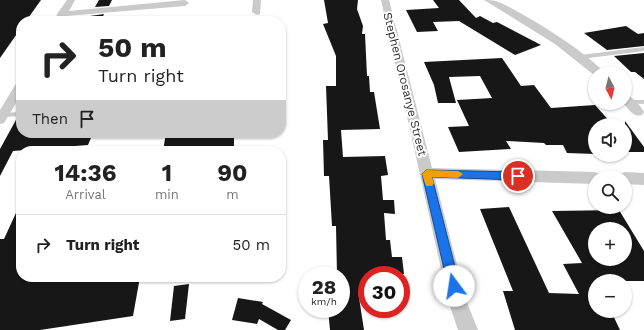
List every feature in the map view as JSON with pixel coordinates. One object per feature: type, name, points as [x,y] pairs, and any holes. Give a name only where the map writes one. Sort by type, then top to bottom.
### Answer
[{"type":"street","points":[[61,16],[71,0]]},
{"type":"street","points":[[257,0],[257,12]]},
{"type":"street","name":"Stephen Orosanye Street","points":[[386,0],[457,300],[468,330]]},
{"type":"street","points":[[488,0],[542,30],[581,57],[591,66]]},
{"type":"street","points":[[77,16],[185,3]]},
{"type":"street","points":[[1,118],[16,92]]},
{"type":"street","points":[[632,102],[641,107]]},
{"type":"street","points":[[426,174],[588,178]]},
{"type":"street","points":[[632,178],[644,179]]},
{"type":"lane","points":[[581,57],[644,49]]},
{"type":"lane","points":[[1,118],[16,115]]},
{"type":"building","points":[[0,0],[41,0],[30,16],[16,16],[16,35],[0,58]]},
{"type":"building","points":[[99,0],[112,0],[109,6],[95,7]]},
{"type":"building","points":[[324,0],[358,0],[357,9],[363,26],[362,34],[365,34],[367,76],[369,76],[370,92],[374,92],[380,129],[341,130],[343,157],[385,156],[388,175],[381,176],[383,200],[394,200],[395,214],[384,213],[386,240],[390,240],[392,257],[402,257],[403,266],[358,266],[358,318],[362,318],[364,330],[330,330],[329,318],[350,318],[350,266],[337,266],[336,226],[332,226],[329,176],[324,176],[323,140],[328,140],[326,86],[336,86],[336,56],[323,24],[328,23]]},
{"type":"building","points":[[433,0],[459,0],[476,18],[480,16],[493,23],[497,22],[541,45],[515,55],[459,21],[433,22],[438,31],[417,32],[406,10],[439,8]]},
{"type":"building","points":[[104,14],[103,16],[90,16]]},
{"type":"building","points":[[626,26],[638,34],[644,33],[644,46],[607,50],[584,33]]},
{"type":"building","points":[[644,53],[644,79],[635,72],[632,72],[632,66],[625,66],[614,56]]},
{"type":"building","points":[[502,58],[521,86],[534,85],[551,108],[588,105],[588,110],[600,110],[607,118],[588,118],[588,154],[567,153],[563,145],[506,141],[511,149],[459,152],[448,127],[469,126],[457,100],[492,98],[480,76],[449,77],[456,103],[438,103],[434,85],[424,62]]},
{"type":"building","points":[[16,120],[16,138],[91,138],[88,145],[16,146],[16,151],[13,151],[0,176],[0,149]]},
{"type":"building","points":[[632,131],[644,147],[644,152],[632,152]]},
{"type":"building","points":[[165,138],[234,138],[234,146],[164,146]]},
{"type":"building","points":[[509,207],[549,293],[579,294],[563,264],[582,263],[552,211],[588,210],[588,214],[621,214],[626,222],[588,222],[588,266],[632,266],[632,231],[644,251],[644,281],[632,281],[632,274],[588,274],[588,318],[614,318],[620,330],[515,330],[503,291],[513,291],[480,209]]},
{"type":"building","points":[[16,213],[16,282],[139,282],[133,316],[40,330],[0,330],[0,239],[4,239]]},
{"type":"building","points":[[189,284],[185,319],[170,321],[174,286]]},
{"type":"building","points":[[238,298],[263,302],[262,304],[291,320],[285,330],[278,330],[259,319],[257,324],[232,320]]},
{"type":"slow traffic","points":[[429,183],[426,174],[458,174]]},
{"type":"route","points":[[454,286],[426,174],[518,176]]}]
